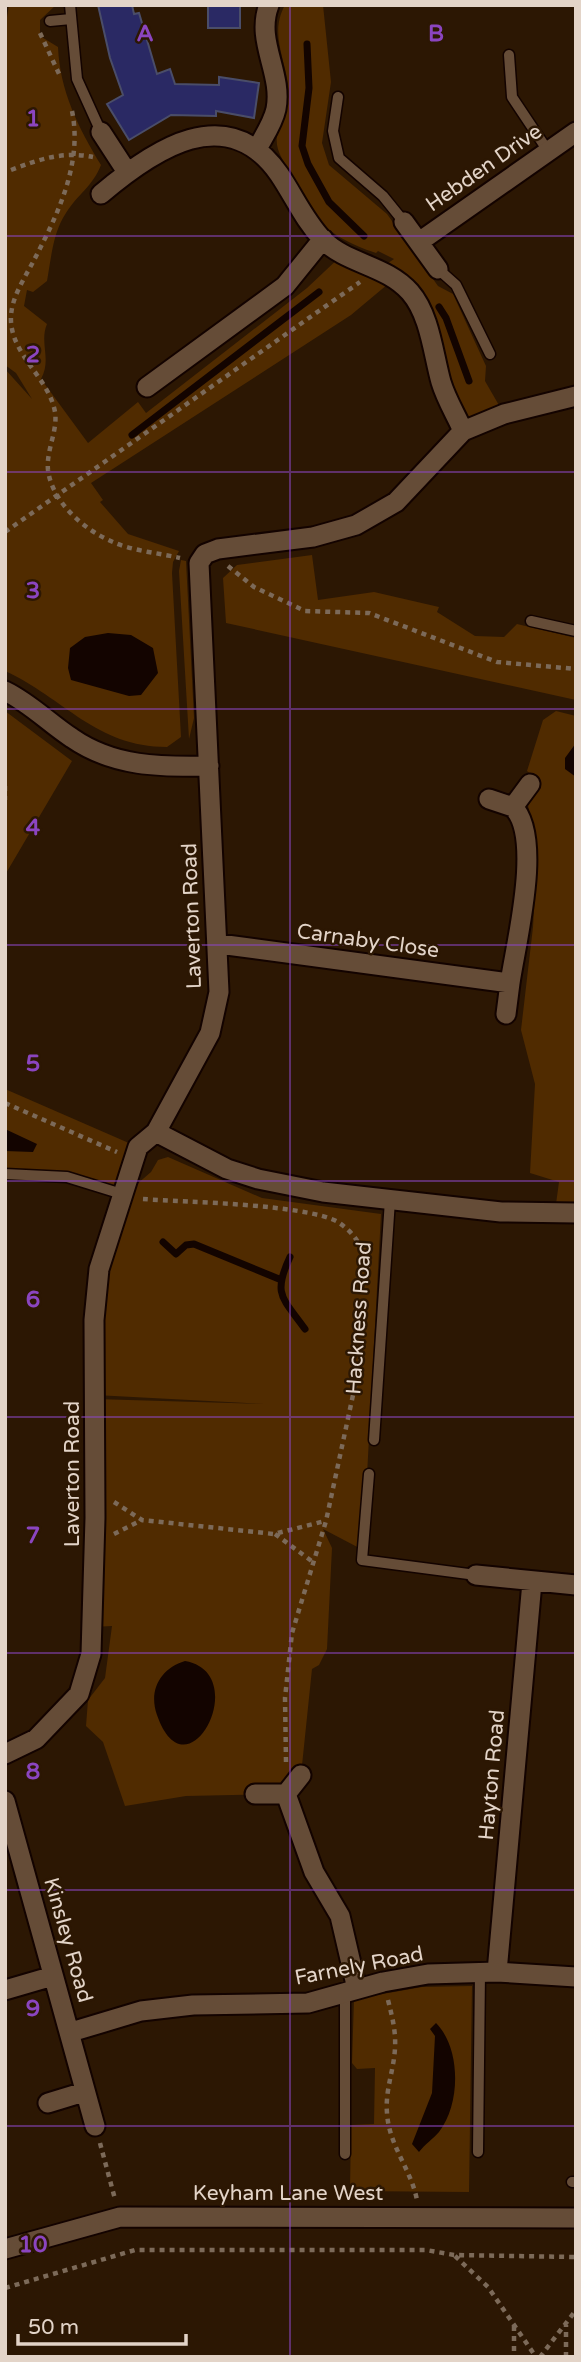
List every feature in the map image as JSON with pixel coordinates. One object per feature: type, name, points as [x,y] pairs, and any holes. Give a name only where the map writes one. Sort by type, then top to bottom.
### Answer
[{"type":"street","points":[[257,149],[272,120],[276,104],[264,32],[269,5]]},
{"type":"street","points":[[101,132],[124,168]]},
{"type":"street","name":"Hebden Drive","points":[[419,243],[576,132]]},
{"type":"street","points":[[101,194],[124,168],[182,141],[200,136],[223,136],[257,149],[278,173],[307,221],[323,239],[342,255],[379,269],[410,292],[422,313],[442,385],[463,430]]},
{"type":"street","points":[[404,222],[438,269]]},
{"type":"street","points":[[147,387],[285,286],[323,239]]},
{"type":"street","points":[[206,557],[313,537],[356,525],[396,502],[463,430],[504,414],[576,396]]},
{"type":"street","name":"Laverton Road","points":[[5,1754],[36,1739],[79,1694],[91,1654],[94,1320],[99,1269],[138,1147],[156,1132],[210,1032],[219,992],[219,944],[209,766],[206,557]]},
{"type":"street","points":[[5,691],[72,738],[106,757],[160,767],[209,766]]},
{"type":"street","points":[[513,807],[530,784]]},
{"type":"street","points":[[489,799],[513,807],[522,820],[527,851],[506,1014]]},
{"type":"street","name":"Carnaby Close","points":[[219,944],[510,983]]},
{"type":"street","points":[[156,1132],[227,1170],[258,1179],[501,1212],[576,1213]]},
{"type":"street","points":[[476,1575],[576,1585]]},
{"type":"street","name":"Hayton Road","points":[[488,1972],[533,1582]]},
{"type":"street","points":[[286,1794],[301,1775]]},
{"type":"street","points":[[256,1794],[286,1794]]},
{"type":"street","points":[[286,1794],[314,1872],[340,1916],[351,1991]]},
{"type":"street","name":"Kinsley Road","points":[[5,1801],[95,2126]]},
{"type":"street","name":"Farnely Road","points":[[71,2032],[141,2011],[193,2005],[308,2003],[383,1982],[428,1974],[488,1972],[576,1977]]},
{"type":"street","points":[[5,1990],[52,1976]]},
{"type":"street","points":[[48,2103],[84,2092]]},
{"type":"street","name":"Keyham Lane West","points":[[5,2249],[120,2217],[576,2218]]},
{"type":"lane","points":[[70,5],[77,79],[101,132]]},
{"type":"lane","points":[[50,21],[71,19]]},
{"type":"lane","points":[[509,55],[512,97],[548,151]]},
{"type":"lane","points":[[338,97],[333,131],[339,158],[383,196],[404,222]]},
{"type":"lane","points":[[438,269],[456,285],[491,354]]},
{"type":"lane","points":[[531,621],[576,631]]},
{"type":"lane","points":[[5,1174],[67,1177],[121,1196]]},
{"type":"lane","name":"Hackness Road","points":[[374,1440],[390,1199]]},
{"type":"lane","points":[[369,1474],[362,1560],[476,1575]]},
{"type":"lane","points":[[478,2152],[488,1972]]},
{"type":"lane","points":[[345,2154],[351,1991]]},
{"type":"path","points":[[37,23],[64,85]]},
{"type":"path","points":[[71,104],[76,130],[75,153],[62,199],[19,291],[11,316],[20,347],[50,394],[55,410],[48,467],[58,496],[72,514],[112,542],[206,557],[297,609],[314,613],[369,613],[497,662],[576,669]]},
{"type":"path","points":[[11,170],[55,155],[75,153],[124,168]]},
{"type":"path","points":[[5,532],[379,269]]},
{"type":"path","points":[[5,786],[5,800]]},
{"type":"path","points":[[5,1103],[134,1159]]},
{"type":"path","points":[[121,1196],[283,1210],[337,1222],[355,1237],[367,1258],[368,1281]]},
{"type":"path","points":[[286,1794],[285,1698],[291,1646],[326,1521],[364,1343]]},
{"type":"path","points":[[94,1491],[142,1520],[274,1534],[326,1521]]},
{"type":"path","points":[[94,1543],[142,1520]]},
{"type":"path","points":[[274,1534],[314,1562]]},
{"type":"path","points":[[383,1982],[395,2031],[387,2114],[400,2161],[415,2189],[420,2216]]},
{"type":"path","points":[[95,2126],[120,2217]]},
{"type":"path","points":[[5,2288],[135,2250],[426,2250],[454,2255],[576,2257]]},
{"type":"path","points":[[454,2255],[488,2287],[538,2357],[576,2310]]},
{"type":"path","points":[[566,2324],[566,2357]]},
{"type":"path","points":[[514,2325],[514,2357]]},
{"type":"shaded area","points":[[9,5],[56,5],[40,20],[40,36],[58,47],[66,94],[101,165],[94,179],[62,220],[53,246],[47,281],[33,292],[27,290],[24,306],[47,324],[44,338],[45,365],[41,379],[88,443],[138,402],[146,413],[307,288],[342,255],[379,269],[394,259],[344,239],[322,223],[306,202],[280,155],[277,146],[278,129],[289,92],[278,34],[285,5],[323,5],[331,82],[322,143],[329,165],[387,214],[438,286],[453,294],[486,366],[485,381],[504,414],[463,431],[432,341],[394,279],[351,315],[91,483],[103,500],[100,502],[128,534],[179,551],[173,562],[172,573],[181,737],[167,747],[142,745],[100,730],[5,671],[5,369],[32,399],[16,373],[5,365],[5,29]]},
{"type":"shaded area","points":[[312,555],[318,600],[374,592],[439,607],[437,612],[475,636],[504,637],[517,624],[576,638],[576,700],[226,623],[223,578],[237,565]]},
{"type":"shaded area","points":[[181,560],[186,561],[194,718],[189,739],[179,571]]},
{"type":"shaded area","points":[[108,633],[131,635],[153,648],[158,673],[141,695],[129,696],[71,680],[68,668],[70,648],[85,637]]},
{"type":"shaded area","points":[[5,711],[72,761],[5,875]]},
{"type":"shaded area","points":[[556,711],[576,716],[576,1203],[556,1204],[559,1182],[530,1173],[535,1084],[521,1030],[533,927],[537,857],[528,805],[541,782],[527,771],[543,720]]},
{"type":"shaded area","points":[[576,743],[576,777],[565,769],[565,758]]},
{"type":"shaded area","points":[[5,1089],[138,1147],[121,1197],[87,1183],[5,1177]]},
{"type":"shaded area","points":[[5,1129],[37,1144],[33,1152],[5,1151]]},
{"type":"shaded area","points":[[168,1157],[262,1198],[381,1214],[363,1550],[323,1529],[332,1548],[327,1649],[319,1665],[312,1669],[301,1775],[286,1794],[186,1796],[125,1806],[103,1742],[86,1726],[88,1700],[105,1678],[112,1626],[93,1627],[95,1399],[265,1404],[95,1395],[94,1316],[122,1197],[151,1172],[158,1160]]},
{"type":"shaded area","points":[[185,1661],[205,1670],[214,1687],[214,1706],[208,1725],[197,1739],[184,1745],[170,1738],[157,1715],[154,1697],[163,1675]]},
{"type":"shaded area","points":[[472,1986],[469,2192],[350,2191],[351,2125],[374,2124],[375,2068],[357,2069],[352,2063],[354,1999],[422,1987]]},
{"type":"shaded area","points":[[436,2023],[444,2034],[454,2061],[454,2092],[451,2107],[439,2132],[419,2152],[412,2144],[432,2093],[435,2036],[430,2029]]},
{"type":"building","points":[[98,5],[132,5],[134,14],[139,13],[157,74],[170,69],[175,84],[219,85],[219,77],[259,83],[254,118],[216,111],[216,116],[171,115],[129,140],[107,104],[123,95],[110,58]]},
{"type":"building","points":[[208,5],[240,5],[240,28],[208,28]]},
{"type":"waterway","points":[[307,44],[309,88],[302,146],[308,164],[329,202],[364,236]]},
{"type":"waterway","points":[[132,435],[319,292]]},
{"type":"waterway","points":[[439,307],[446,318],[469,381]]},
{"type":"waterway","points":[[163,1242],[176,1254],[186,1245],[194,1244],[279,1279]]},
{"type":"waterway","points":[[290,1257],[282,1280],[282,1296],[305,1329]]}]
